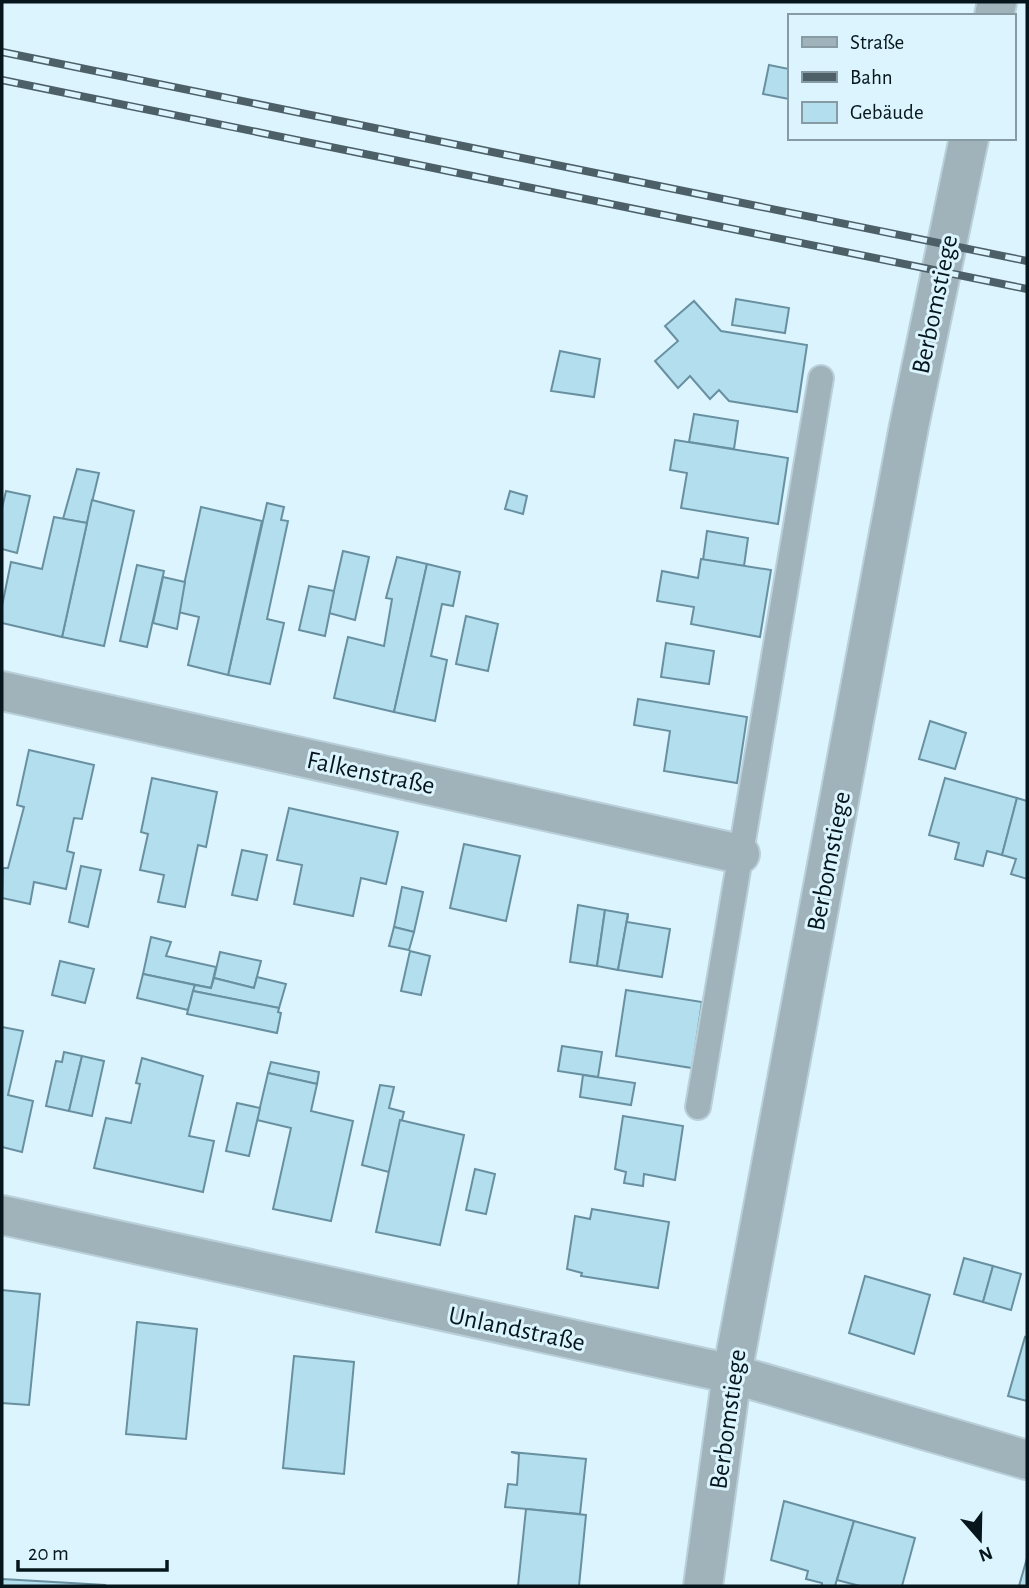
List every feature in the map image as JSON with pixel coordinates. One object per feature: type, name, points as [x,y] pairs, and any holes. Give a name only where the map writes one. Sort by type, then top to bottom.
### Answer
[{"type":"street","name":"Berbomstiege","points":[[703,1586],[732,1374],[909,426],[969,140]]},
{"type":"street","name":"Falkenstraße","points":[[2,691],[740,853]]},
{"type":"street","name":"Unlandstraße","points":[[2,1215],[732,1374],[1027,1460]]},
{"type":"lane","points":[[698,1107],[821,379]]},
{"type":"building","points":[[769,65],[788,69],[788,99],[763,94]]},
{"type":"building","points":[[736,299],[789,308],[785,333],[732,325]]},
{"type":"building","points":[[694,301],[721,331],[807,345],[797,412],[729,401],[719,390],[710,399],[690,376],[678,388],[655,361],[678,341],[665,326]]},
{"type":"building","points":[[560,351],[600,359],[594,397],[551,391]]},
{"type":"building","points":[[694,414],[738,421],[734,449],[689,442]]},
{"type":"building","points":[[675,440],[788,458],[778,524],[681,508],[687,473],[670,470]]},
{"type":"building","points":[[77,469],[99,473],[87,523],[63,519]]},
{"type":"building","points":[[6,491],[30,496],[17,553],[2,549],[2,508]]},
{"type":"building","points":[[510,491],[527,496],[523,514],[505,509]]},
{"type":"building","points":[[92,500],[134,511],[104,646],[62,637]]},
{"type":"building","points":[[267,503],[284,507],[281,520],[288,521],[267,619],[284,623],[270,684],[228,675]]},
{"type":"building","points":[[201,507],[262,521],[228,675],[188,665],[199,617],[178,612]]},
{"type":"building","points":[[54,517],[87,523],[62,637],[2,623],[2,606],[11,562],[42,569]]},
{"type":"building","points":[[707,531],[748,538],[744,566],[703,560]]},
{"type":"building","points":[[343,551],[369,557],[355,620],[329,613]]},
{"type":"building","points":[[397,557],[427,564],[394,712],[334,698],[348,637],[384,646],[392,599],[386,598]]},
{"type":"building","points":[[701,559],[771,570],[760,637],[691,624],[694,607],[657,601],[662,571],[698,578]]},
{"type":"building","points":[[427,564],[460,572],[453,606],[442,604],[431,656],[447,660],[435,721],[394,712]]},
{"type":"building","points":[[137,565],[164,571],[147,647],[120,641]]},
{"type":"building","points":[[163,577],[185,582],[177,629],[153,623]]},
{"type":"building","points":[[309,586],[334,591],[325,636],[299,630]]},
{"type":"building","points":[[466,616],[498,624],[488,671],[456,664]]},
{"type":"building","points":[[666,643],[714,651],[709,684],[661,677]]},
{"type":"building","points":[[638,699],[747,717],[737,783],[664,771],[670,731],[634,725]]},
{"type":"building","points":[[930,721],[966,733],[955,769],[919,759]]},
{"type":"building","points":[[29,750],[94,765],[82,819],[74,818],[67,851],[74,853],[66,889],[34,882],[30,904],[2,898],[3,868],[8,868],[24,807],[17,805]]},
{"type":"building","points":[[152,778],[217,792],[206,847],[198,845],[185,907],[158,902],[164,875],[140,870],[148,834],[141,832]]},
{"type":"building","points":[[945,778],[1017,798],[1002,855],[987,851],[983,866],[955,859],[959,843],[929,835]]},
{"type":"building","points":[[1017,798],[1027,801],[1027,879],[1011,874],[1016,859],[1002,855]]},
{"type":"building","points":[[289,808],[398,832],[386,884],[361,878],[353,916],[294,904],[302,865],[277,860]]},
{"type":"building","points":[[464,844],[520,856],[506,921],[450,908]]},
{"type":"building","points":[[242,850],[267,855],[257,900],[232,895]]},
{"type":"building","points":[[81,866],[101,870],[88,927],[69,922]]},
{"type":"building","points":[[402,887],[423,892],[414,932],[394,927]]},
{"type":"building","points":[[578,905],[605,910],[597,966],[570,962]]},
{"type":"building","points":[[605,910],[628,914],[618,970],[597,966]]},
{"type":"building","points":[[628,914],[627,922],[670,929],[662,977],[618,970]]},
{"type":"building","points":[[394,927],[414,932],[409,950],[389,946]]},
{"type":"building","points":[[151,937],[171,942],[166,956],[216,967],[211,988],[143,974]]},
{"type":"building","points":[[410,951],[430,956],[421,995],[401,991]]},
{"type":"building","points":[[220,952],[261,961],[254,988],[214,978]]},
{"type":"building","points":[[60,961],[94,969],[85,1003],[52,995]]},
{"type":"building","points":[[143,974],[195,985],[188,1010],[137,998]]},
{"type":"building","points":[[257,977],[286,984],[279,1008],[193,991],[195,985],[211,988],[214,978],[254,988]]},
{"type":"building","points":[[626,990],[702,1002],[692,1068],[616,1056]]},
{"type":"building","points":[[193,991],[279,1008],[278,1012],[281,1013],[277,1033],[187,1014]]},
{"type":"building","points":[[2,1027],[23,1031],[8,1095],[33,1101],[22,1152],[2,1147]]},
{"type":"building","points":[[562,1046],[602,1052],[598,1077],[558,1071]]},
{"type":"building","points":[[64,1052],[82,1056],[69,1111],[46,1106],[56,1061],[62,1062]]},
{"type":"building","points":[[82,1056],[104,1061],[92,1116],[69,1111]]},
{"type":"building","points":[[142,1058],[203,1076],[189,1136],[214,1141],[203,1192],[94,1168],[106,1118],[131,1123],[140,1084],[136,1083]]},
{"type":"building","points":[[271,1062],[319,1072],[317,1084],[268,1073]]},
{"type":"building","points":[[268,1073],[317,1084],[311,1111],[353,1121],[331,1221],[273,1209],[291,1128],[257,1120]]},
{"type":"building","points":[[583,1075],[635,1083],[631,1105],[580,1097]]},
{"type":"building","points":[[380,1085],[394,1087],[389,1108],[404,1112],[389,1172],[362,1165]]},
{"type":"building","points":[[237,1103],[260,1108],[249,1156],[226,1151]]},
{"type":"building","points":[[623,1116],[683,1126],[675,1180],[644,1174],[643,1186],[624,1183],[626,1172],[615,1169]]},
{"type":"building","points":[[400,1120],[464,1135],[440,1245],[376,1232]]},
{"type":"building","points":[[475,1169],[495,1174],[486,1214],[466,1210]]},
{"type":"building","points":[[592,1209],[669,1222],[658,1288],[581,1276],[582,1273],[567,1269],[575,1216],[590,1219]]},
{"type":"building","points":[[964,1258],[993,1266],[983,1302],[954,1294]]},
{"type":"building","points":[[993,1266],[1021,1274],[1011,1310],[983,1302]]},
{"type":"building","points":[[865,1276],[930,1295],[914,1354],[849,1333]]},
{"type":"building","points":[[2,1290],[40,1294],[29,1405],[2,1403]]},
{"type":"building","points":[[137,1322],[197,1329],[186,1439],[126,1434]]},
{"type":"building","points":[[1025,1337],[1027,1338],[1027,1401],[1008,1396]]},
{"type":"building","points":[[294,1356],[354,1362],[344,1474],[283,1468]]},
{"type":"building","points":[[511,1452],[586,1459],[580,1514],[505,1507],[508,1484],[517,1485],[519,1454]]},
{"type":"building","points":[[784,1501],[854,1521],[835,1586],[822,1586],[822,1583],[806,1579],[808,1571],[771,1560]]},
{"type":"building","points":[[526,1509],[586,1515],[579,1586],[518,1586]]},
{"type":"building","points":[[854,1521],[915,1538],[902,1586],[860,1586],[837,1580]]},
{"type":"building","points":[[1027,1558],[1027,1586],[1019,1586]]},
{"type":"building","points":[[2,1579],[105,1585],[105,1586],[2,1586]]},
{"type":"railway","points":[[2,52],[1027,261]]},
{"type":"railway","points":[[2,80],[1027,289]]}]
